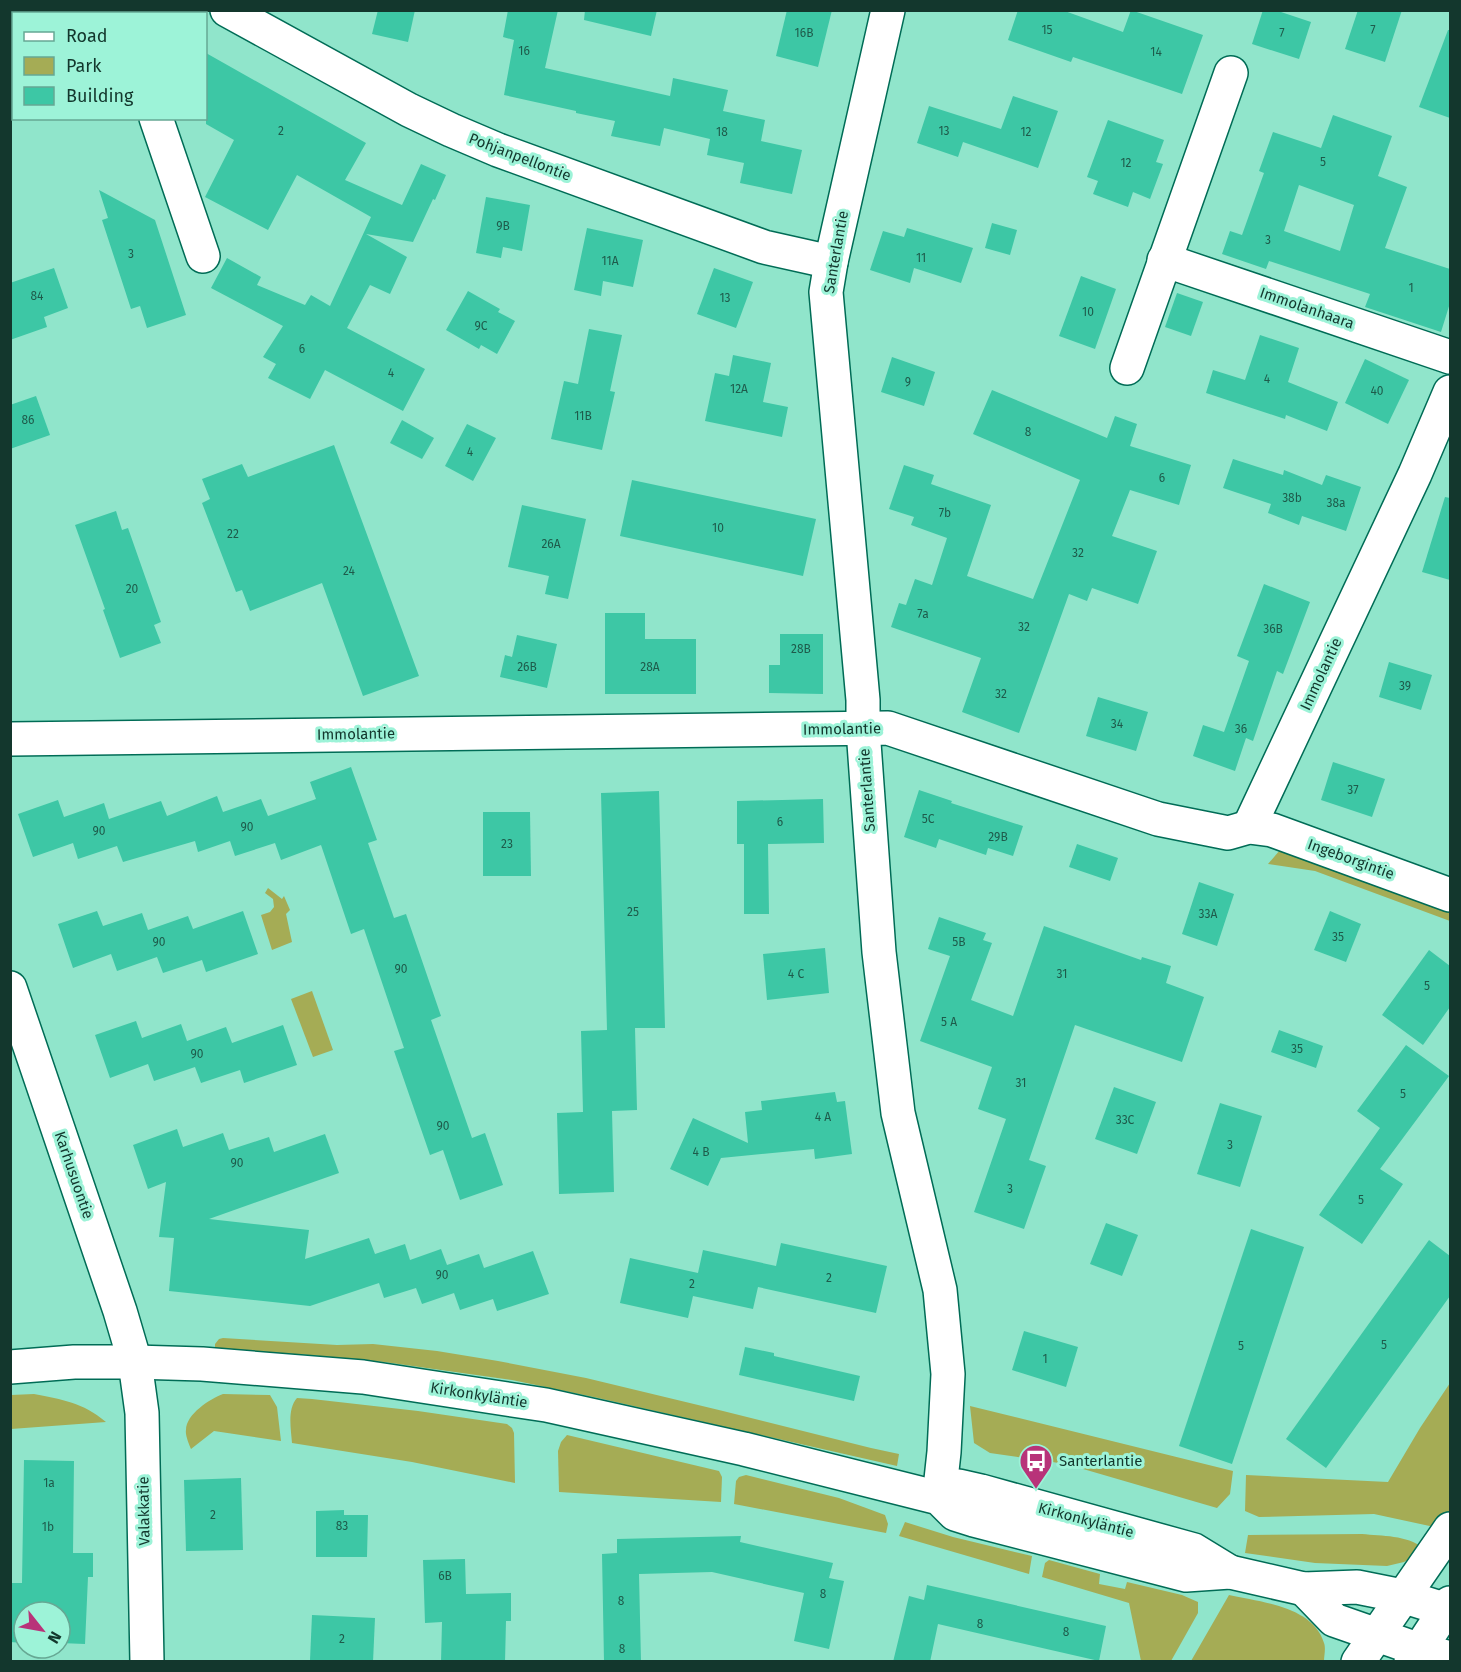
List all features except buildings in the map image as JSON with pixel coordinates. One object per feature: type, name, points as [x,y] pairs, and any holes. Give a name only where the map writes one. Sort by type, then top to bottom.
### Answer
[{"type":"street","name":"Pohjanpellontie","points":[[226,10],[410,110],[498,150],[764,247],[831,262]]},
{"type":"street","name":"Santerlantie","points":[[888,10],[826,292],[863,700],[879,958],[898,1113],[940,1290],[948,1374],[945,1445],[939,1498]]},
{"type":"street","points":[[1127,368],[1231,73]]},
{"type":"street","points":[[157,120],[203,256]]},
{"type":"street","name":"Immolanhaara","points":[[1164,260],[1450,357]]},
{"type":"street","name":"Immolantie","points":[[10,738],[888,728],[1158,819],[1228,833],[1249,827],[1415,474],[1450,392]]},
{"type":"street","name":"Ingeborgintie","points":[[1249,827],[1272,830],[1450,896]]},
{"type":"street","name":"Karhusuontie","points":[[10,988],[113,1290],[135,1362]]},
{"type":"street","name":"Kirkonkyläntie","points":[[10,1367],[74,1362],[209,1364],[363,1377],[546,1405],[744,1449],[939,1498],[959,1486],[981,1491],[1194,1550],[1230,1572],[1304,1589],[1357,1587],[1449,1608]]},
{"type":"street","name":"Valakkatie","points":[[135,1362],[142,1424],[147,1662]]},
{"type":"street","points":[[1367,1649],[1450,1530]]},
{"type":"street","points":[[1304,1589],[1367,1649],[1427,1656],[1449,1608]]},
{"type":"green space","points":[[1280,850],[1450,905],[1450,921],[1315,871],[1268,864]]},
{"type":"green space","points":[[268,888],[282,899],[284,896],[290,910],[286,914],[292,942],[272,950],[261,915],[270,912],[274,907],[273,899],[265,893]]},
{"type":"green space","points":[[312,991],[333,1050],[313,1057],[291,999]]},
{"type":"green space","points":[[223,1338],[337,1345],[373,1344],[498,1361],[586,1378],[899,1454],[897,1466],[512,1380],[384,1362],[215,1349],[215,1344]]},
{"type":"green space","points":[[1450,1383],[1450,1511],[1439,1528],[1374,1514],[1259,1517],[1245,1511],[1246,1475],[1388,1482]]},
{"type":"green space","points":[[34,1394],[80,1406],[106,1422],[11,1429],[11,1395]]},
{"type":"green space","points":[[223,1394],[270,1395],[277,1407],[281,1441],[214,1431],[191,1449],[186,1432],[190,1418],[206,1403]]},
{"type":"green space","points":[[297,1398],[418,1411],[507,1424],[514,1433],[515,1483],[412,1462],[292,1443],[291,1413]]},
{"type":"green space","points":[[970,1406],[1233,1471],[1230,1494],[1217,1508],[1066,1464],[990,1453],[974,1443]]},
{"type":"green space","points":[[567,1435],[719,1471],[722,1477],[721,1502],[559,1492],[558,1451]]},
{"type":"green space","points":[[746,1475],[839,1498],[885,1515],[888,1524],[886,1533],[734,1504],[736,1481],[739,1477]]},
{"type":"green space","points":[[905,1522],[953,1537],[1032,1556],[1029,1574],[899,1536]]},
{"type":"green space","points":[[1362,1534],[1402,1538],[1423,1548],[1404,1562],[1387,1566],[1315,1563],[1245,1553],[1248,1535]]},
{"type":"green space","points":[[1049,1560],[1100,1574],[1099,1584],[1125,1589],[1127,1582],[1182,1595],[1198,1602],[1198,1613],[1171,1661],[1141,1661],[1129,1603],[1042,1577],[1045,1563]]},
{"type":"green space","points":[[1229,1595],[1284,1608],[1309,1621],[1318,1631],[1324,1643],[1324,1661],[1191,1661]]},
{"type":"place","name":"Santerlantie","points":[[1036,1490]]}]
